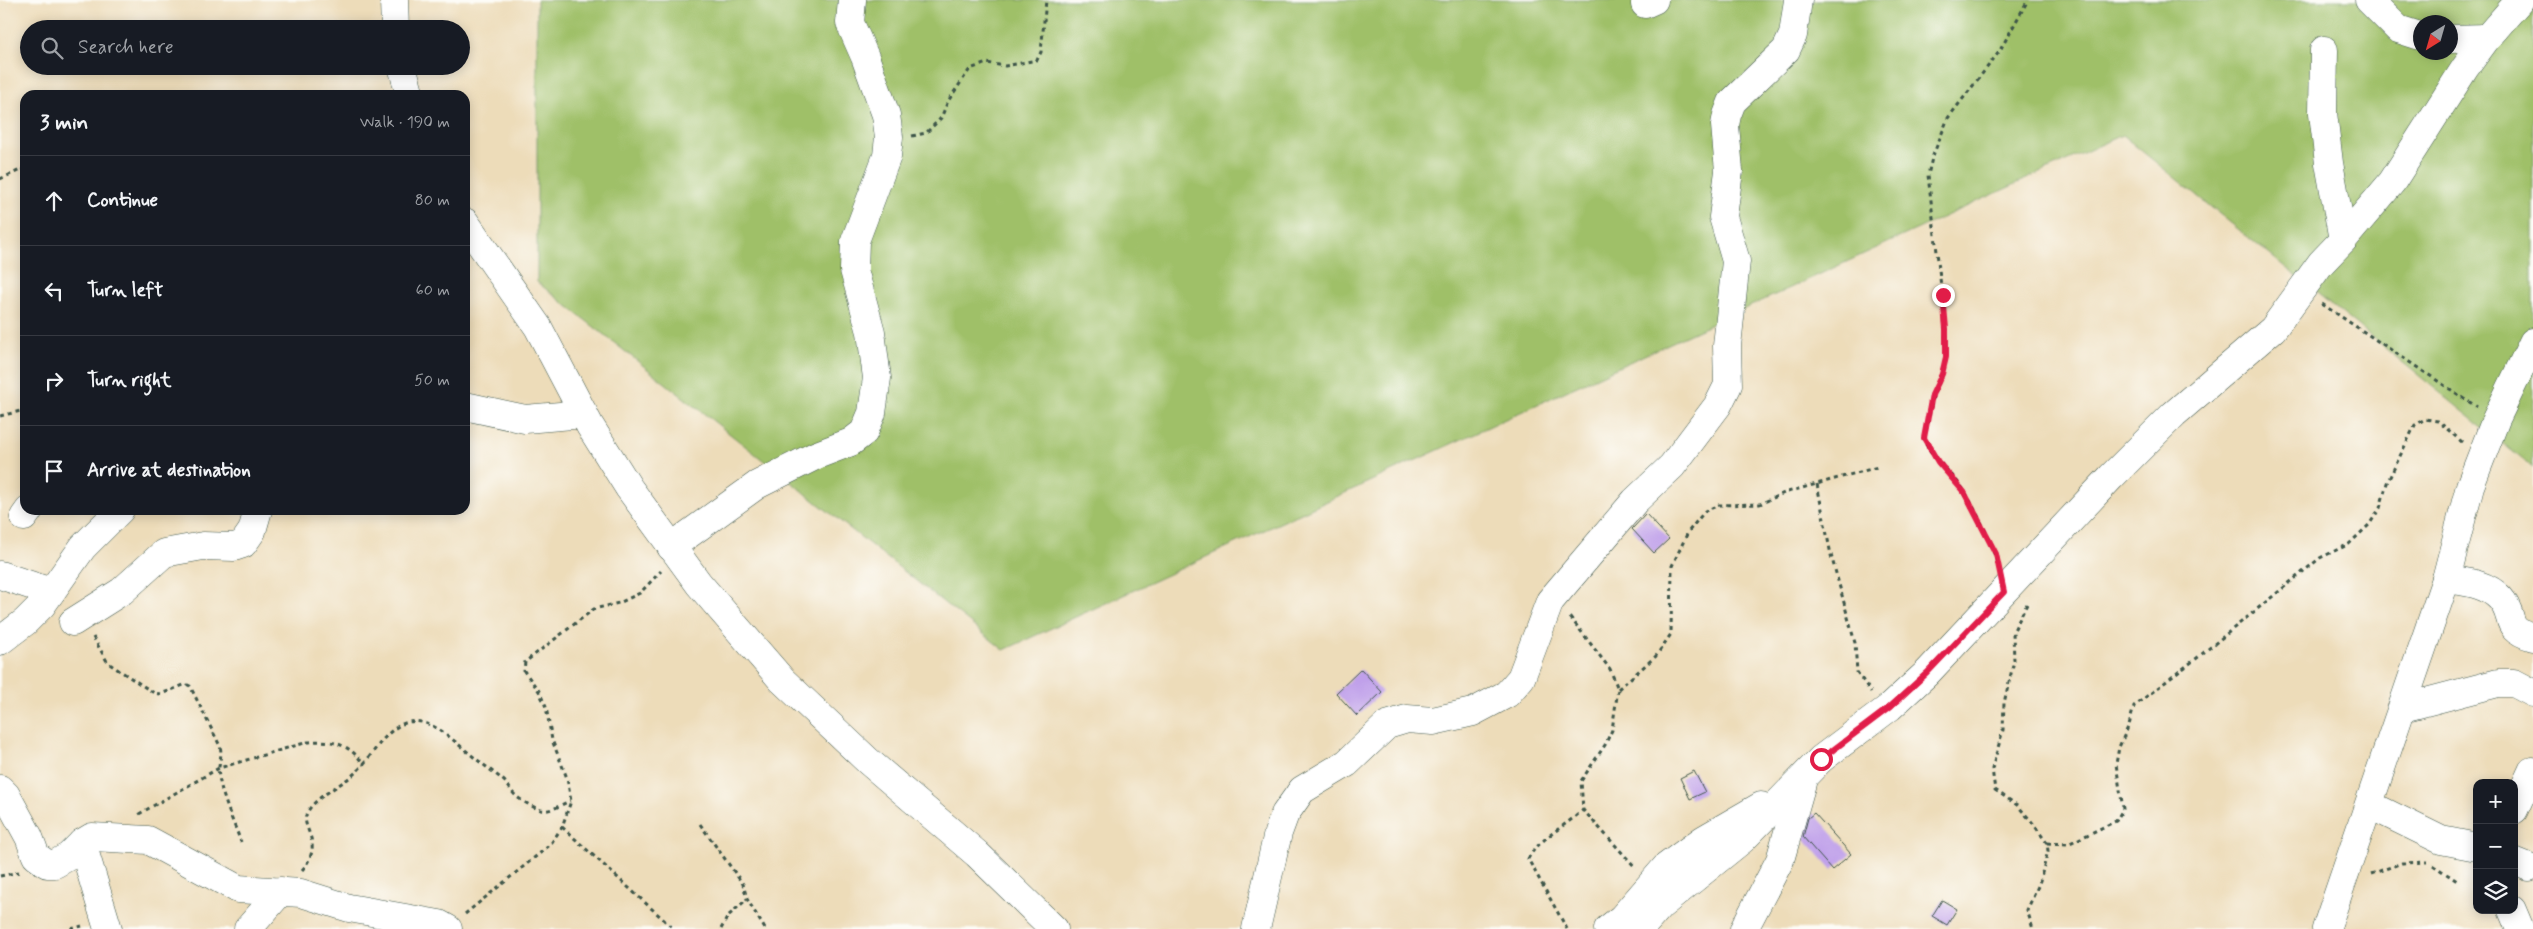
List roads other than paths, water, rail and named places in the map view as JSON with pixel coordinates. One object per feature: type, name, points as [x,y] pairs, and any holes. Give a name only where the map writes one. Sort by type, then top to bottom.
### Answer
[{"type":"street","points":[[394,0],[395,20]]},
{"type":"street","points":[[674,550],[757,485],[817,455],[851,442],[864,432],[872,413],[878,378],[871,332],[854,270],[855,241],[886,156],[889,137],[886,115],[865,57],[850,23],[852,0]]},
{"type":"street","points":[[1256,929],[1278,833],[1285,814],[1302,790],[1347,763],[1387,725],[1407,719],[1432,721],[1473,712],[1507,694],[1521,678],[1532,653],[1542,619],[1554,596],[1635,501],[1672,466],[1718,405],[1728,385],[1727,346],[1736,261],[1723,217],[1729,170],[1725,125],[1732,102],[1786,50],[1793,35],[1798,0]]},
{"type":"street","points":[[2369,0],[2398,29],[2413,34]]},
{"type":"street","points":[[1608,929],[1622,918],[1649,884],[1666,867],[1704,839],[1754,811],[1812,769],[1886,710],[2017,595],[2111,477],[2174,414],[2273,329],[2321,263],[2392,182],[2487,38],[2520,0]]},
{"type":"street","points":[[2458,39],[2487,38]]},
{"type":"street","points":[[2324,50],[2323,113],[2329,163],[2343,240]]},
{"type":"street","points":[[404,75],[409,90]]},
{"type":"street","points":[[470,229],[538,328],[584,414],[629,488],[699,584],[782,680],[868,761],[977,854],[1059,928]]},
{"type":"street","points":[[2326,929],[2446,580],[2470,486],[2496,419],[2533,342]]},
{"type":"street","points":[[470,407],[525,419],[584,414]]},
{"type":"street","points":[[0,641],[25,622],[51,592],[83,547],[115,515]]},
{"type":"street","points":[[73,622],[122,591],[164,553],[203,546],[234,546],[243,544],[252,531],[257,515]]},
{"type":"street","points":[[0,574],[51,592]]},
{"type":"street","points":[[2446,580],[2473,583],[2494,593],[2504,605],[2513,628],[2519,633],[2533,637]]},
{"type":"street","points":[[2402,708],[2498,684],[2530,684]]},
{"type":"street","points":[[1640,929],[1660,906],[1743,839],[1812,769]]},
{"type":"street","points":[[1744,929],[1780,860],[1812,769]]},
{"type":"street","points":[[2518,802],[2532,772]]},
{"type":"street","points":[[0,789],[6,795],[29,837],[36,856],[42,863],[51,865],[64,860],[82,842],[92,837],[148,840],[238,888],[301,893],[349,908],[441,926]]},
{"type":"street","points":[[2370,805],[2441,840],[2473,846]]},
{"type":"street","points":[[82,842],[108,929]]},
{"type":"street","points":[[248,929],[281,891]]},
{"type":"street","points":[[2514,914],[2520,929]]}]
